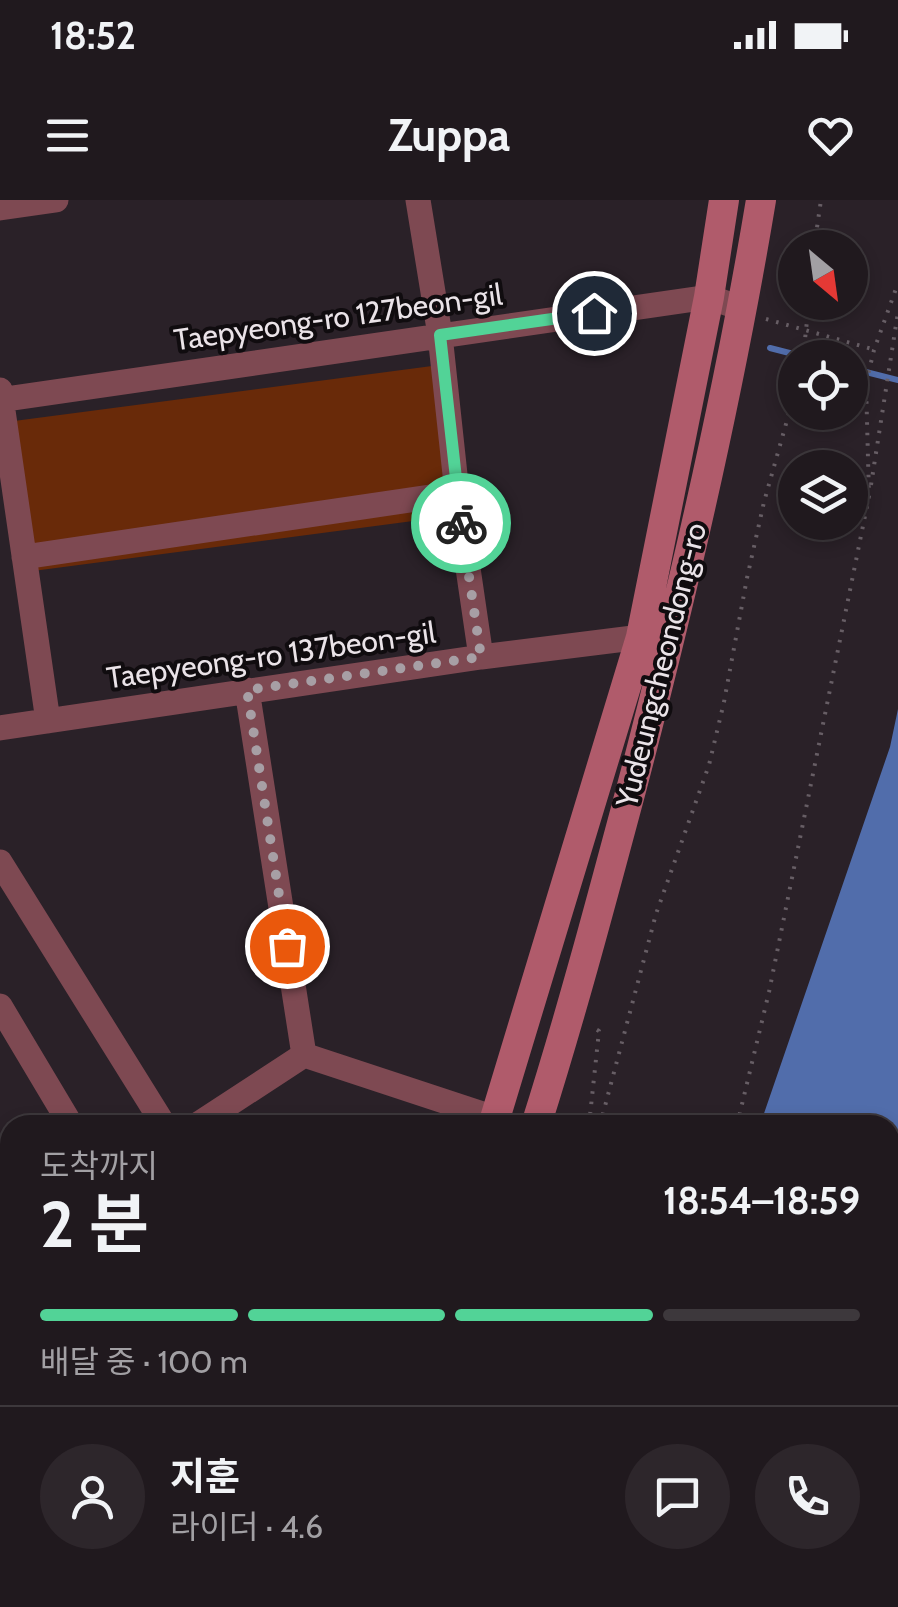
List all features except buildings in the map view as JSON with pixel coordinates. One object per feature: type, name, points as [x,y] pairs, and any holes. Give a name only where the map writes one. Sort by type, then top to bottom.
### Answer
[{"type":"main road","name":"Yudeungcheondong-ro","points":[[539,1115],[614,853],[655,641],[724,200]]},
{"type":"main road","name":"Yudeungcheondong-ro","points":[[496,1115],[655,641],[754,314],[761,200]]},
{"type":"street","points":[[0,208],[56,200]]},
{"type":"street","points":[[418,200],[440,335],[457,494],[481,657]]},
{"type":"street","name":"Taepyeong-ro 127beon-gil","points":[[1,400],[709,297],[754,314]]},
{"type":"street","points":[[0,390],[48,721]]},
{"type":"street","points":[[24,557],[457,494]]},
{"type":"street","name":"Taepyeong-ro 137beon-gil","points":[[0,728],[481,657],[655,641]]},
{"type":"street","points":[[212,1115],[304,1055],[247,690]]},
{"type":"street","points":[[0,862],[158,1115]]},
{"type":"street","points":[[0,1006],[65,1115]]},
{"type":"street","name":"Yudeungcheondong-ro","points":[[304,1055],[474,1115]]},
{"type":"path","points":[[817,230],[821,200]]},
{"type":"path","points":[[870,496],[866,383],[898,282]]},
{"type":"path","points":[[738,1115],[768,992],[870,496],[898,312]]},
{"type":"path","points":[[754,314],[874,350]]},
{"type":"path","points":[[806,340],[808,320]]},
{"type":"path","points":[[603,1115],[656,914],[709,766],[764,502],[784,430]]},
{"type":"shaded area","points":[[432,366],[451,516],[33,571],[14,421]]},
{"type":"water","points":[[898,709],[898,1115],[763,1115],[890,747]]},
{"type":"waterway","points":[[770,348],[778,350]]},
{"type":"waterway","points":[[868,372],[898,380]]},
{"type":"way so far","points":[[287,946],[247,690],[481,657],[461,523]]},
{"type":"route","points":[[461,523],[440,335],[594,313]]}]
